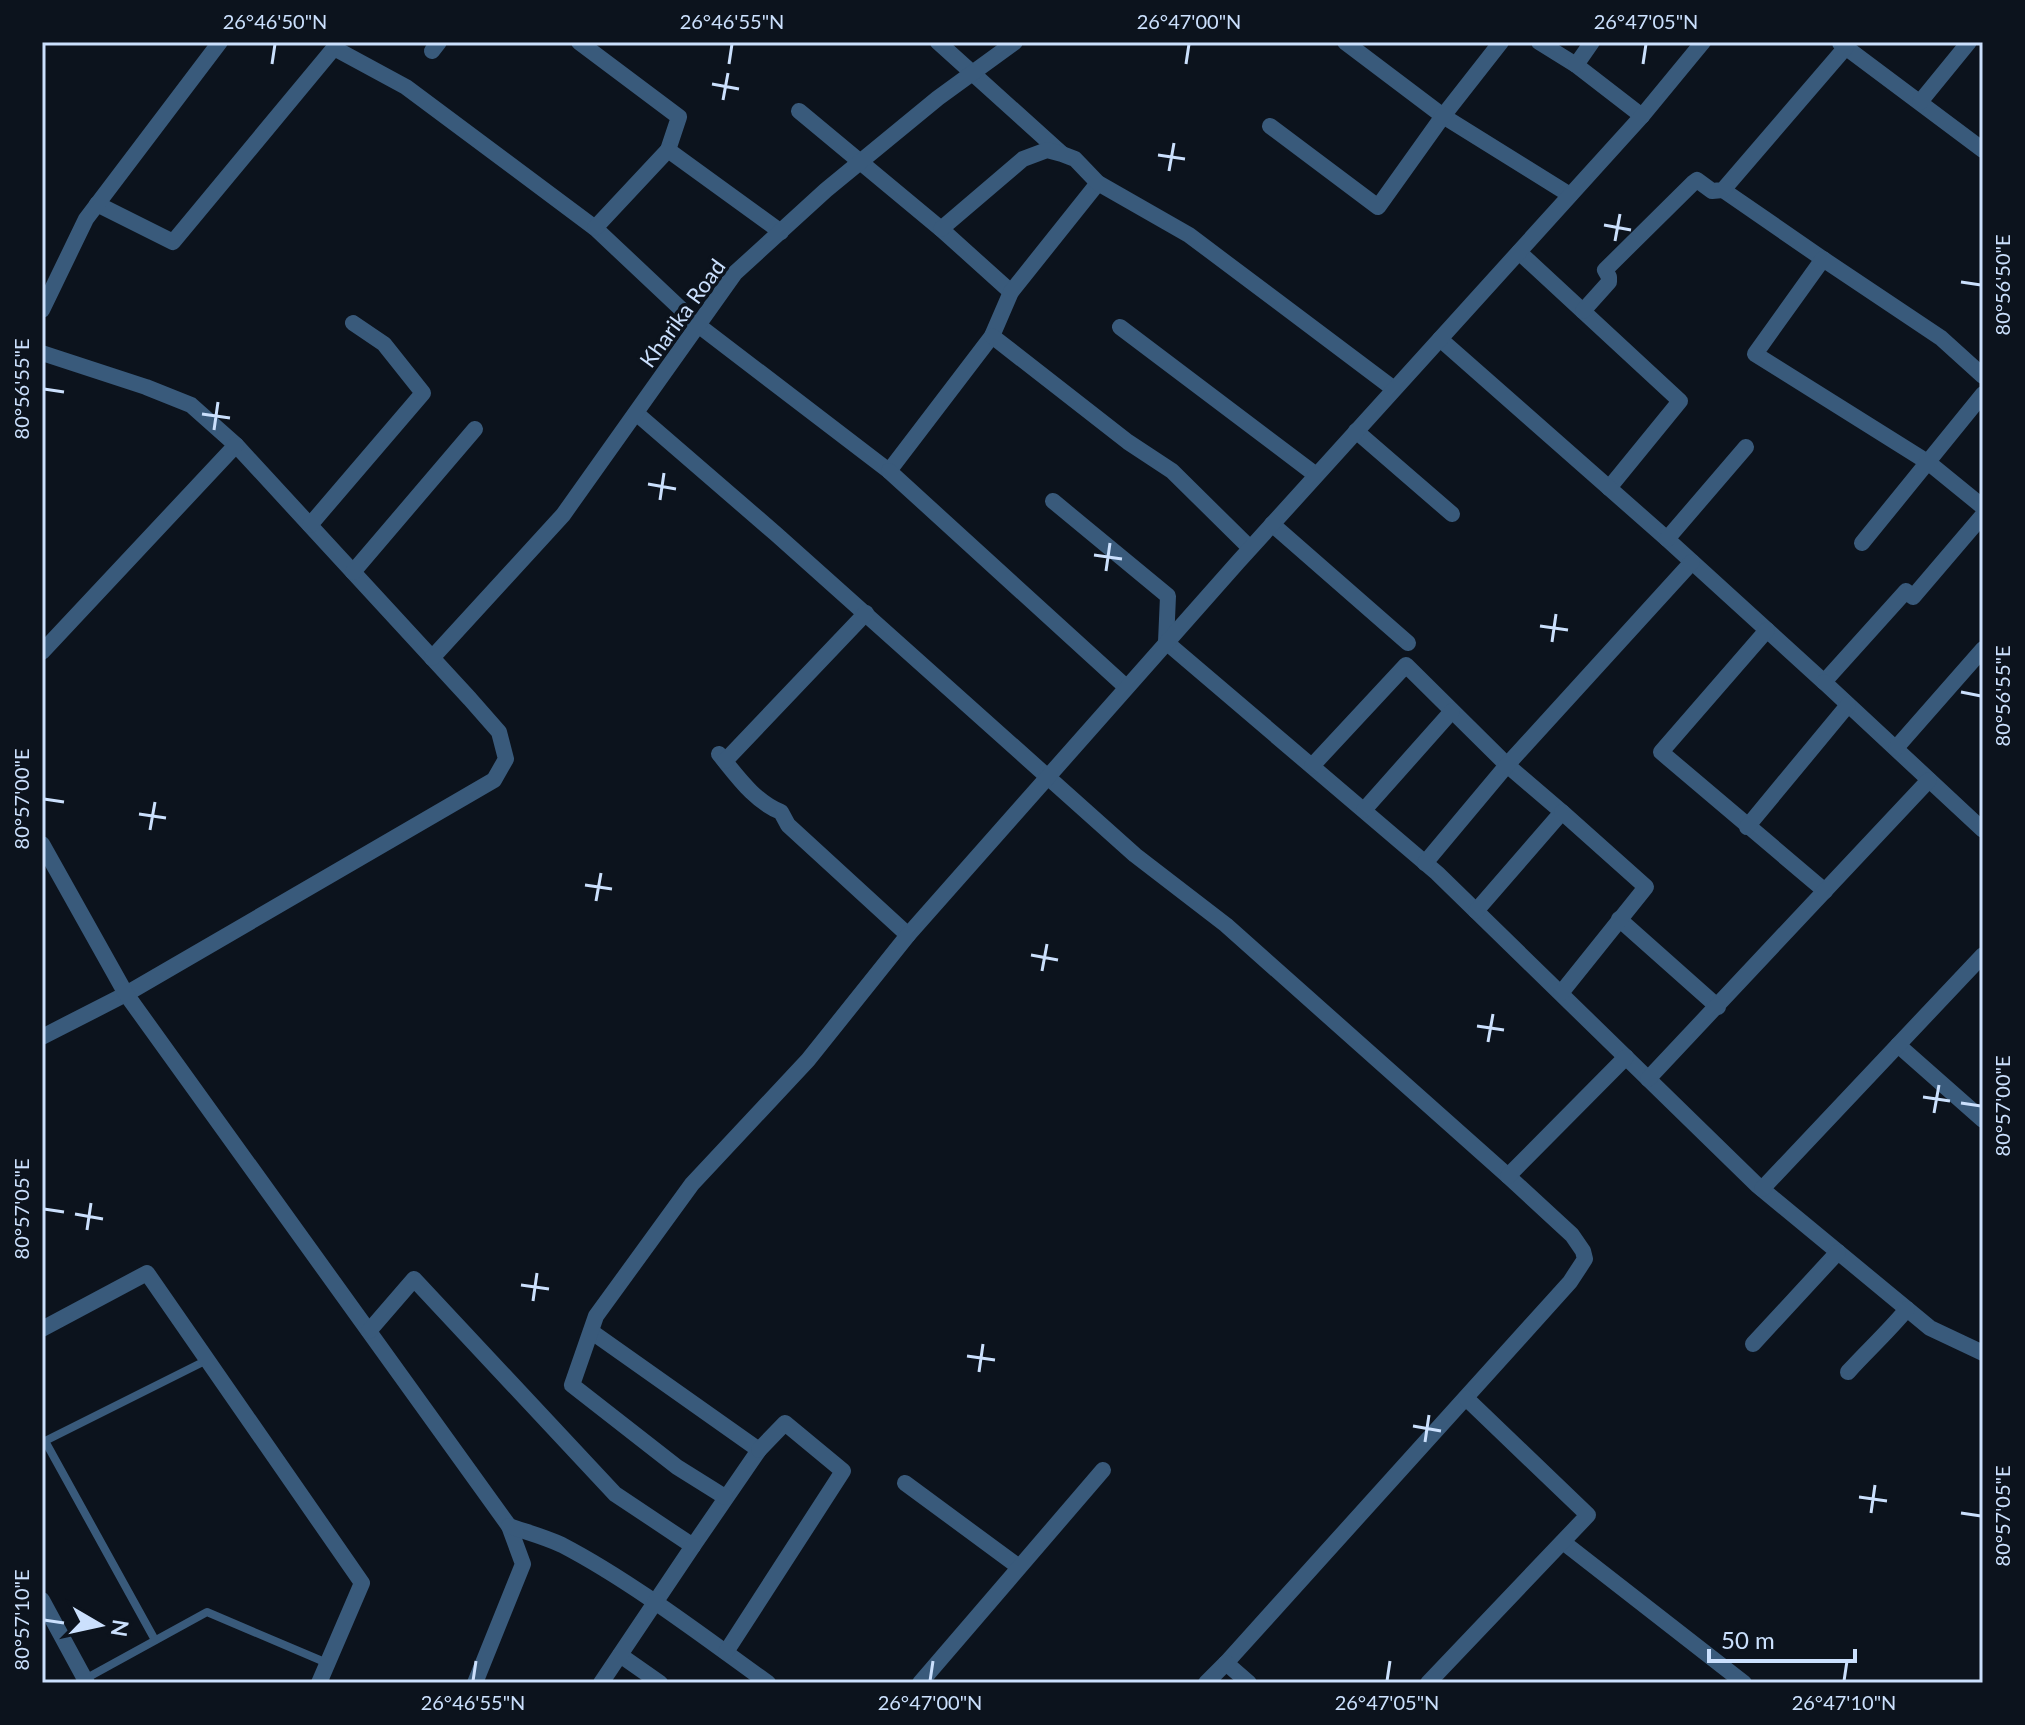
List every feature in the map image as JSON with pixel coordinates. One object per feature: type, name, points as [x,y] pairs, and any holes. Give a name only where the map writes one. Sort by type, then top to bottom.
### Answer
[{"type":"street","points":[[42,310],[86,219],[220,42]]},
{"type":"street","points":[[579,42],[679,117],[668,150],[595,228]]},
{"type":"street","points":[[938,42],[1062,154]]},
{"type":"street","name":"Kharika Road","points":[[432,658],[563,515],[735,273],[860,162],[1015,42]]},
{"type":"street","points":[[1345,42],[1443,116],[1570,195]]},
{"type":"street","points":[[1270,126],[1378,207],[1501,42]]},
{"type":"street","points":[[1539,42],[1576,65],[1642,116]]},
{"type":"street","points":[[1576,65],[1592,42]]},
{"type":"street","points":[[725,1497],[677,1467],[572,1385],[596,1316],[692,1184],[808,1060],[908,935],[1250,548],[1642,116],[1703,42]]},
{"type":"street","points":[[1920,102],[1969,42]]},
{"type":"street","points":[[1723,190],[1843,45],[1983,150]]},
{"type":"street","points":[[97,204],[173,242],[334,48],[406,87],[595,228],[698,325],[889,471],[1126,687]]},
{"type":"street","points":[[799,111],[941,229],[1011,292]]},
{"type":"street","points":[[668,150],[781,232]]},
{"type":"street","points":[[941,229],[1023,159],[1047,150],[1062,154],[1075,159],[1098,183],[1189,235],[1394,389]]},
{"type":"street","points":[[1583,311],[1609,282],[1605,270],[1697,180],[1712,191],[1723,190],[1941,338],[1983,376]]},
{"type":"street","points":[[889,471],[992,336],[1011,292],[1098,183]]},
{"type":"street","points":[[1519,252],[1680,401],[1609,488]]},
{"type":"street","points":[[1823,259],[1755,354],[1929,463],[1983,507]]},
{"type":"street","points":[[310,525],[423,393],[384,344],[353,323]]},
{"type":"street","points":[[1120,327],[1316,475]]},
{"type":"street","points":[[992,336],[1128,442],[1172,471],[1250,548]]},
{"type":"street","points":[[1440,339],[1667,539],[1983,830]]},
{"type":"street","points":[[42,353],[191,405],[236,445],[499,732],[506,759],[494,780],[126,994],[42,1037]]},
{"type":"street","points":[[1862,543],[1983,394]]},
{"type":"street","points":[[636,413],[866,613],[1135,855],[1226,925],[1508,1176],[1572,1235],[1583,1251],[1585,1259],[1570,1282],[1206,1683]]},
{"type":"street","points":[[353,572],[475,429]]},
{"type":"street","points":[[1356,431],[1452,514]]},
{"type":"street","points":[[42,652],[236,445]]},
{"type":"street","points":[[1667,539],[1746,447]]},
{"type":"street","points":[[1053,501],[1168,596],[1166,642]]},
{"type":"street","points":[[1824,682],[1906,591],[1913,597],[1983,515]]},
{"type":"street","points":[[1272,524],[1408,643]]},
{"type":"street","points":[[1425,863],[1507,765],[1692,562]]},
{"type":"street","points":[[866,613],[722,758],[768,806],[781,812],[788,825],[908,935]]},
{"type":"street","points":[[1767,630],[1661,752],[1825,891]]},
{"type":"street","points":[[1166,642],[1425,863],[1762,1189],[1930,1328],[1983,1353]]},
{"type":"street","points":[[1896,748],[1983,649]]},
{"type":"street","points":[[1312,766],[1406,665],[1507,765],[1646,887],[1561,993]]},
{"type":"street","points":[[1747,827],[1848,705]]},
{"type":"street","points":[[1364,810],[1452,711]]},
{"type":"street","points":[[1648,1079],[1929,780]]},
{"type":"street","points":[[1476,911],[1562,812]]},
{"type":"street","points":[[43,849],[126,994],[509,1526],[523,1564],[475,1683]]},
{"type":"street","points":[[1619,919],[1718,1007]]},
{"type":"street","points":[[1762,1189],[1983,955]]},
{"type":"street","points":[[1898,1045],[1983,1120]]},
{"type":"street","points":[[1508,1176],[1626,1057]]},
{"type":"street","points":[[1753,1344],[1838,1252]]},
{"type":"street","points":[[42,1329],[147,1273],[362,1583],[319,1683]]},
{"type":"street","points":[[369,1331],[414,1279],[615,1494],[693,1546]]},
{"type":"street","points":[[1848,1372],[1907,1309]]},
{"type":"street","points":[[592,1332],[759,1450]]},
{"type":"street","points":[[1428,1683],[1588,1515],[1466,1398]]},
{"type":"street","points":[[601,1683],[725,1497],[759,1450],[785,1423],[843,1471],[726,1652]]},
{"type":"street","points":[[920,1683],[1103,1470]]},
{"type":"street","points":[[905,1483],[1019,1567]]},
{"type":"street","points":[[509,1526],[560,1544],[653,1602],[768,1683]]},
{"type":"street","points":[[1563,1542],[1744,1683]]},
{"type":"street","points":[[42,1600],[86,1681]]},
{"type":"street","points":[[620,1655],[660,1683]]},
{"type":"street","points":[[1226,1663],[1249,1683]]},
{"type":"lane","points":[[155,1640],[43,1442],[207,1360]]},
{"type":"lane","points":[[86,1681],[207,1612],[327,1663]]}]
